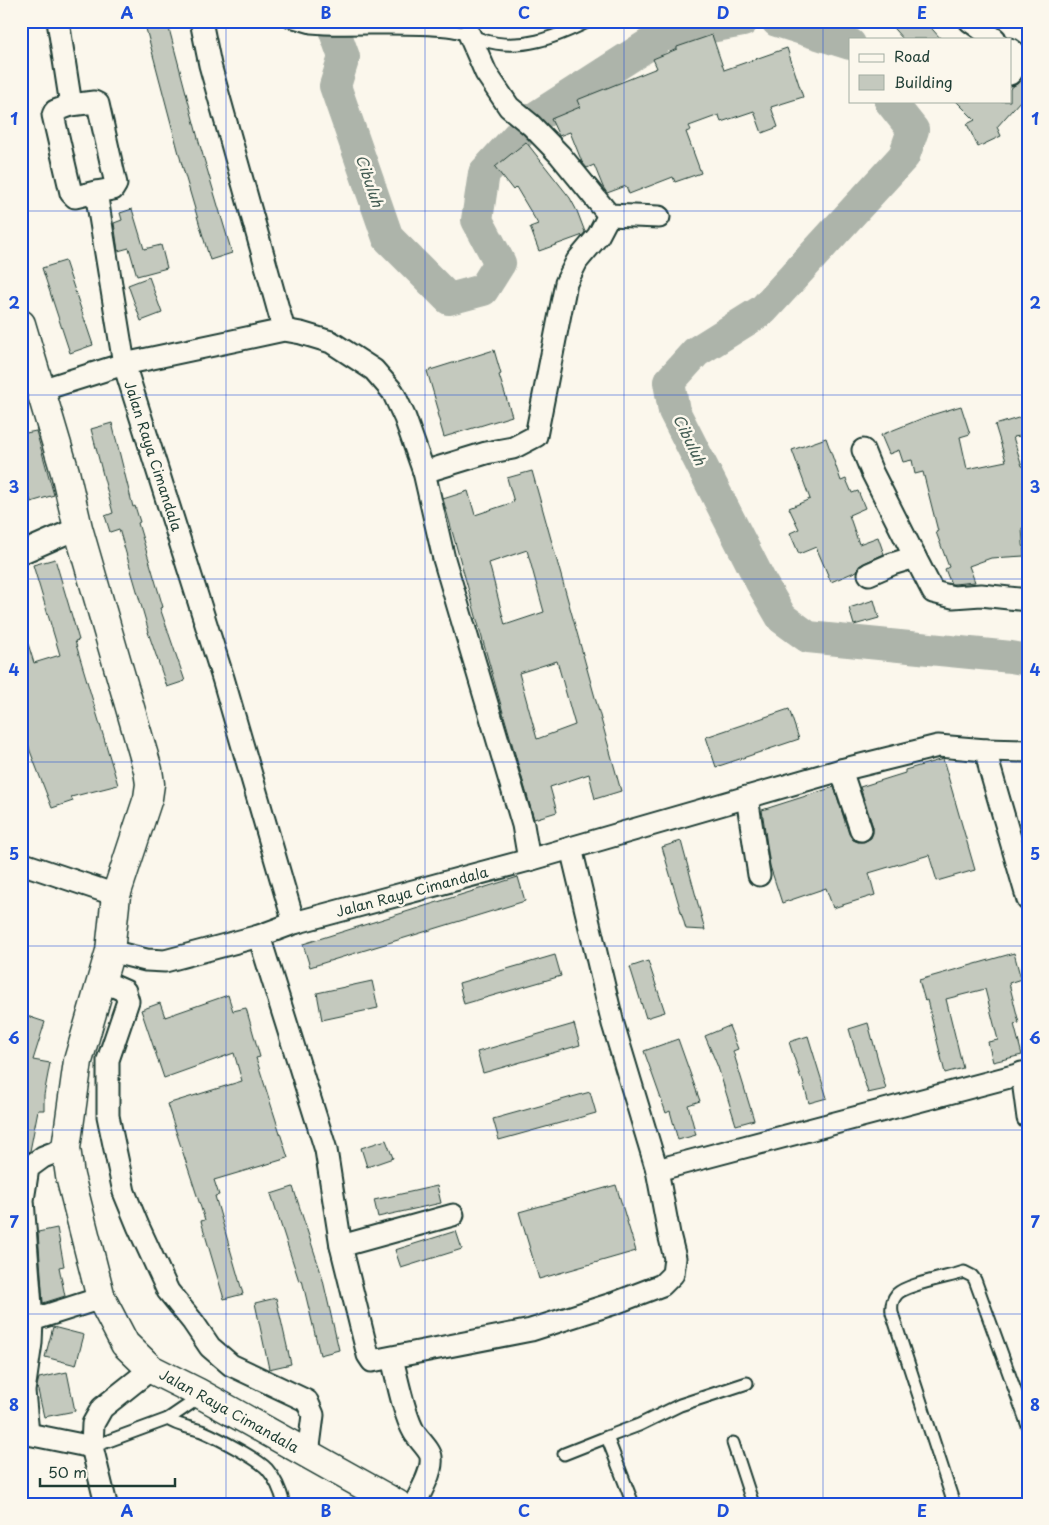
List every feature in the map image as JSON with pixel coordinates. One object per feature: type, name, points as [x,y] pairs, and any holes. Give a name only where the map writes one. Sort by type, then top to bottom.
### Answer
[{"type":"street","points":[[58,21],[72,105]]},
{"type":"street","points":[[201,21],[210,65],[284,330]]},
{"type":"street","points":[[970,21],[994,38]]},
{"type":"street","points":[[469,34],[486,73],[509,107],[531,125],[560,155],[609,215],[659,217]]},
{"type":"street","points":[[97,103],[116,184],[113,188],[96,192],[75,197],[71,193],[53,115],[55,111],[72,105],[97,103]]},
{"type":"street","name":"Jalan Raya Cimandala","points":[[96,192],[124,364],[223,678],[294,923]]},
{"type":"street","points":[[424,472],[486,453],[514,448],[536,436],[566,283],[576,261],[598,236],[609,215]]},
{"type":"street","name":"Jalan Raya Cimandala","points":[[21,324],[65,472],[78,528],[146,761],[150,784],[141,821],[116,895],[110,951],[100,980],[78,1061],[66,1148],[70,1176],[101,1298],[125,1344],[151,1369],[197,1392],[397,1504]]},
{"type":"street","points":[[41,390],[124,364],[284,330],[331,342],[374,370],[393,392],[405,418],[424,472],[444,559],[523,825],[529,860]]},
{"type":"street","points":[[863,450],[872,472],[933,592],[953,597],[980,595],[1028,600]]},
{"type":"street","points":[[21,553],[78,528]]},
{"type":"street","points":[[869,574],[915,557]]},
{"type":"street","name":"Jalan Raya Cimandala","points":[[110,951],[146,960],[165,961],[259,936],[294,923],[529,860],[840,770],[938,746],[1028,751]]},
{"type":"street","points":[[986,750],[1028,900]]},
{"type":"street","points":[[840,770],[861,830]]},
{"type":"street","points":[[747,797],[759,875]]},
{"type":"street","points":[[259,936],[326,1150],[341,1246],[368,1355],[372,1362],[531,1330],[615,1303],[662,1285],[673,1274],[675,1258],[657,1170],[613,1024],[571,848]]},
{"type":"street","points":[[21,864],[116,895]]},
{"type":"street","name":"Jalan Raya Cimandala","points":[[100,980],[125,992],[128,1001],[108,1060],[108,1116],[124,1192],[138,1226],[168,1291],[194,1322],[210,1347],[232,1365],[307,1401],[313,1415],[308,1454]]},
{"type":"street","points":[[78,1061],[108,1060]]},
{"type":"street","points":[[657,1170],[1025,1072],[1028,1118]]},
{"type":"street","points":[[66,1148],[43,1156],[28,1168],[23,1200],[26,1320],[31,1343],[24,1391],[25,1434],[92,1447]]},
{"type":"street","points":[[341,1246],[453,1214]]},
{"type":"street","points":[[26,1320],[101,1298]]},
{"type":"street","points":[[392,1358],[412,1430],[430,1452],[431,1458],[430,1468],[415,1504]]},
{"type":"street","name":"Jalan Raya Cimandala","points":[[106,1504],[92,1447],[93,1424],[102,1408],[151,1369]]},
{"type":"lane","points":[[290,21],[305,26],[325,28],[448,30],[469,34],[483,40],[515,45],[549,38],[589,21]]},
{"type":"lane","points":[[954,1504],[892,1312],[893,1301],[899,1293],[905,1289],[964,1272],[972,1276],[1028,1426]]},
{"type":"lane","points":[[564,1454],[639,1425],[680,1405],[747,1383]]},
{"type":"lane","points":[[92,1447],[168,1419],[190,1404],[197,1392]]},
{"type":"lane","points":[[168,1419],[221,1441],[267,1469],[276,1482],[284,1504]]},
{"type":"lane","points":[[607,1437],[633,1504]]},
{"type":"lane","points":[[733,1443],[753,1504]]},
{"type":"building","points":[[144,21],[167,21],[199,142],[232,253],[210,260],[182,165]]},
{"type":"building","points":[[887,21],[925,21],[940,38],[902,38]]},
{"type":"building","points":[[712,35],[724,70],[787,48],[803,97],[771,107],[778,127],[762,133],[754,111],[721,122],[719,115],[689,126],[691,130],[686,132],[701,173],[675,182],[673,177],[629,194],[626,186],[607,193],[594,165],[587,168],[582,162],[570,132],[559,136],[551,119],[580,107],[577,100],[657,68],[653,59],[677,49],[677,47]]},
{"type":"building","points":[[1020,81],[1028,88],[1028,92],[997,127],[1001,136],[978,147],[967,124],[975,120],[957,102],[1012,102],[1012,87]]},
{"type":"building","points":[[526,142],[570,198],[585,232],[583,235],[539,251],[530,227],[538,224],[516,187],[513,190],[495,167]]},
{"type":"building","points":[[132,209],[144,249],[161,245],[167,268],[137,276],[129,248],[118,251],[114,223],[122,220],[120,213]]},
{"type":"building","points":[[65,261],[93,345],[70,353],[42,268]]},
{"type":"building","points":[[149,277],[162,313],[141,321],[128,285]]},
{"type":"building","points":[[494,350],[501,374],[499,375],[512,416],[444,437],[427,371]]},
{"type":"building","points":[[961,406],[970,434],[960,437],[967,469],[1006,461],[995,425],[1028,415],[1028,435],[1013,437],[1022,466],[1028,466],[1028,527],[1022,528],[1024,556],[991,558],[969,566],[975,582],[951,584],[945,569],[949,567],[936,532],[938,531],[923,472],[915,474],[912,460],[903,462],[899,450],[889,454],[881,435],[928,416]]},
{"type":"building","points":[[112,423],[133,507],[135,506],[140,522],[138,523],[163,607],[160,608],[185,681],[167,687],[148,632],[119,529],[110,532],[105,516],[113,513],[91,429]]},
{"type":"building","points":[[36,431],[54,495],[31,502],[21,471],[21,434]]},
{"type":"building","points":[[826,438],[841,481],[846,479],[852,493],[858,491],[865,508],[849,515],[859,544],[878,537],[884,554],[859,566],[857,571],[831,582],[816,547],[799,554],[790,533],[799,529],[789,508],[810,499],[792,450]]},
{"type":"building","points":[[532,471],[621,791],[595,799],[589,774],[550,787],[557,812],[534,819],[443,499],[468,491],[475,515],[514,502],[507,478]],"holes":[[[527,550],[544,612],[505,625],[489,563]],[[557,661],[575,725],[537,739],[519,673]]]},
{"type":"building","points":[[55,559],[79,640],[75,641],[118,785],[71,797],[73,801],[52,808],[30,751],[21,714],[21,634],[25,634],[34,663],[60,655],[33,565]]},
{"type":"building","points":[[874,600],[879,618],[854,625],[849,608]]},
{"type":"building","points":[[789,709],[799,739],[716,767],[706,737]]},
{"type":"building","points":[[943,759],[975,870],[937,881],[929,855],[869,873],[875,895],[833,908],[826,888],[782,903],[770,866],[762,810],[834,787],[849,834],[853,840],[864,842],[871,838],[873,827],[860,787],[905,773],[905,770]]},
{"type":"building","points":[[681,841],[705,930],[686,929],[662,847]]},
{"type":"building","points":[[518,877],[525,901],[310,967],[303,944]]},
{"type":"building","points":[[1014,953],[1021,979],[1009,983],[1019,1023],[1014,1024],[1022,1055],[993,1062],[988,1042],[998,1040],[985,989],[946,999],[963,1068],[945,1073],[927,1000],[925,1001],[919,980]]},
{"type":"building","points":[[555,955],[561,976],[464,1004],[459,983]]},
{"type":"building","points":[[648,961],[665,1012],[646,1018],[630,967]]},
{"type":"building","points":[[372,981],[378,1008],[322,1020],[317,993]]},
{"type":"building","points":[[228,995],[233,1011],[246,1008],[260,1057],[256,1058],[288,1158],[214,1180],[219,1195],[215,1196],[243,1294],[224,1299],[201,1221],[205,1220],[167,1104],[242,1081],[234,1053],[164,1078],[141,1010],[160,1003],[165,1017]]},
{"type":"building","points":[[21,1014],[45,1022],[33,1060],[50,1063],[44,1095],[44,1110],[38,1110],[30,1151],[21,1157]]},
{"type":"building","points":[[868,1023],[886,1089],[868,1093],[849,1029]]},
{"type":"building","points":[[574,1024],[580,1045],[483,1073],[477,1052]]},
{"type":"building","points":[[729,1026],[738,1049],[733,1051],[754,1120],[736,1125],[718,1067],[705,1036]]},
{"type":"building","points":[[808,1036],[827,1098],[809,1103],[789,1042]]},
{"type":"building","points":[[678,1039],[700,1101],[688,1105],[696,1135],[678,1140],[670,1111],[666,1113],[644,1051]]},
{"type":"building","points":[[590,1092],[596,1113],[499,1140],[493,1119]]},
{"type":"building","points":[[386,1140],[393,1158],[367,1167],[361,1148]]},
{"type":"building","points":[[616,1185],[636,1251],[539,1279],[519,1212]]},
{"type":"building","points":[[437,1186],[441,1203],[378,1217],[374,1200]]},
{"type":"building","points":[[293,1187],[322,1276],[339,1350],[320,1355],[302,1280],[299,1281],[271,1194]]},
{"type":"building","points":[[57,1228],[64,1266],[59,1267],[65,1296],[43,1303],[38,1232]]},
{"type":"building","points":[[456,1231],[462,1249],[401,1268],[395,1250]]},
{"type":"building","points":[[276,1298],[291,1364],[269,1369],[255,1303]]},
{"type":"building","points":[[53,1327],[84,1335],[76,1365],[45,1357]]},
{"type":"building","points":[[67,1372],[75,1411],[44,1417],[37,1386],[39,1378]]},
{"type":"waterway","name":"Cibuluh","points":[[331,21],[344,57],[335,86],[388,238],[449,299],[483,290],[500,263],[477,220],[484,173],[533,119],[662,36],[743,21]]},
{"type":"waterway","name":"Cibuluh","points":[[777,21],[849,44]]},
{"type":"waterway","name":"Cibuluh","points":[[891,102],[913,130],[904,156],[763,310],[696,352],[669,382],[674,411],[761,582],[782,618],[808,637],[1028,660]]}]
